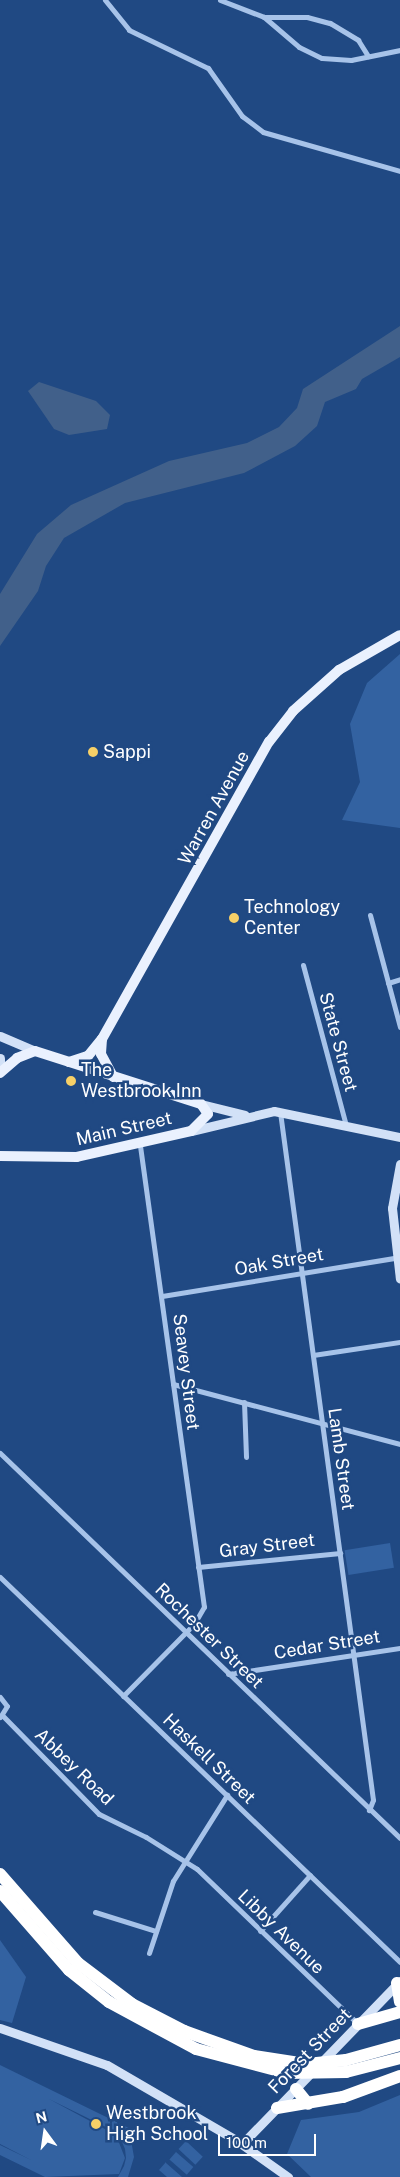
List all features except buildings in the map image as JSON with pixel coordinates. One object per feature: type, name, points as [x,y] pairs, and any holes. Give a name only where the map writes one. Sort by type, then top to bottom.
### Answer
[{"type":"highway","points":[[0,1874],[78,1963],[124,1998],[184,2031],[254,2056],[307,2064],[346,2060],[400,2045]]},
{"type":"highway","points":[[0,1891],[69,1970],[109,2002],[196,2049],[287,2073],[346,2072],[400,2058]]},
{"type":"highway","points":[[399,1982],[400,2002]]},
{"type":"highway","points":[[358,2024],[400,2012]]},
{"type":"highway","points":[[277,2108],[308,2104],[358,2093],[400,2076]]},
{"type":"highway","points":[[299,2086],[308,2104]]},
{"type":"main road","name":"Warren Avenue","points":[[69,1062],[88,1056],[102,1040],[275,735],[306,697],[339,670],[400,635]]},
{"type":"main road","points":[[0,1036],[35,1051],[113,1078],[246,1115]]},
{"type":"main road","points":[[102,1040],[101,1054],[113,1078]]},
{"type":"main road","points":[[0,1073],[17,1058],[35,1051]]},
{"type":"main road","points":[[0,1058],[0,1067]]},
{"type":"main road","points":[[191,1130],[206,1119],[201,1104]]},
{"type":"main road","name":"Main Street","points":[[0,1156],[52,1160],[140,1143],[246,1115],[280,1112],[400,1137]]},
{"type":"main road","points":[[400,1164],[392,1208],[400,1279]]},
{"type":"main road","name":"Forest Street","points":[[242,2144],[399,1982]]},
{"type":"main road","points":[[0,2028],[107,2065],[242,2144],[288,2177]]},
{"type":"street","points":[[105,0],[129,30],[208,68],[242,116],[262,132],[400,171]]},
{"type":"street","points":[[220,0],[264,17],[300,47],[322,58],[340,61],[368,56],[380,57],[400,50]]},
{"type":"street","points":[[264,17],[306,17],[330,23],[358,40],[368,56]]},
{"type":"street","points":[[370,916],[400,1027]]},
{"type":"street","name":"State Street","points":[[303,964],[346,1126]]},
{"type":"street","points":[[388,983],[400,979]]},
{"type":"street","name":"Lamb Street","points":[[280,1112],[373,1800],[369,1810]]},
{"type":"street","name":"Seavey Street","points":[[140,1143],[203,1605],[186,1633]]},
{"type":"street","name":"Oak Street","points":[[162,1296],[398,1257]]},
{"type":"street","points":[[313,1355],[400,1342]]},
{"type":"street","points":[[173,1384],[400,1444]]},
{"type":"street","points":[[244,1402],[246,1457]]},
{"type":"street","name":"Rochester Street","points":[[0,1453],[400,1838]]},
{"type":"street","name":"Gray Street","points":[[198,1567],[340,1553]]},
{"type":"street","name":"Haskell Street","points":[[0,1577],[400,1962]]},
{"type":"street","points":[[123,1696],[186,1633]]},
{"type":"street","name":"Cedar Street","points":[[228,1674],[400,1648]]},
{"type":"street","name":"Abbey Road","points":[[0,1697],[7,1706],[2,1716],[99,1814],[185,1860]]},
{"type":"street","points":[[149,1954],[156,1931],[185,1860],[227,1795]]},
{"type":"street","name":"Libby Avenue","points":[[185,1860],[358,2024]]},
{"type":"street","points":[[260,1931],[310,1875]]},
{"type":"street","points":[[95,1912],[156,1931]]},
{"type":"shaded area","points":[[400,326],[400,357],[362,379],[356,389],[325,402],[317,426],[295,446],[244,473],[125,503],[64,538],[46,566],[38,591],[0,646],[0,594],[37,534],[71,505],[169,461],[247,443],[279,427],[297,408],[303,389]]},
{"type":"shaded area","points":[[39,382],[96,401],[110,415],[107,429],[69,435],[54,429],[28,391]]},
{"type":"shaded area","points":[[400,654],[400,828],[342,820],[360,782],[350,724],[367,683]]},
{"type":"shaded area","points":[[390,1543],[394,1568],[348,1575],[345,1550]]},
{"type":"shaded area","points":[[0,1940],[26,1977],[12,2023],[0,2020]]},
{"type":"shaded area","points":[[0,2065],[139,2133],[135,2141],[131,2140],[134,2157],[128,2177],[118,2177],[126,2158],[125,2149],[117,2135],[110,2129],[49,2099],[116,2135],[125,2158],[119,2174],[45,2177],[0,2155],[0,2145],[31,2160],[0,2144]]},
{"type":"shaded area","points":[[400,2095],[400,2177],[311,2177],[287,2154],[301,2120],[359,2112]]},
{"type":"shaded area","points":[[186,2141],[203,2157],[195,2165],[178,2149]]},
{"type":"shaded area","points":[[176,2152],[193,2167],[187,2175],[169,2160]]},
{"type":"shaded area","points":[[166,2162],[182,2177],[167,2177],[159,2170]]},
{"type":"place","name":"Sappi","points":[[93,752]]},
{"type":"place","name":"Technology Center","points":[[234,918]]},
{"type":"place","name":"The Westbrook Inn","points":[[71,1081]]},
{"type":"place","name":"Westbrook High School","points":[[96,2124]]}]
